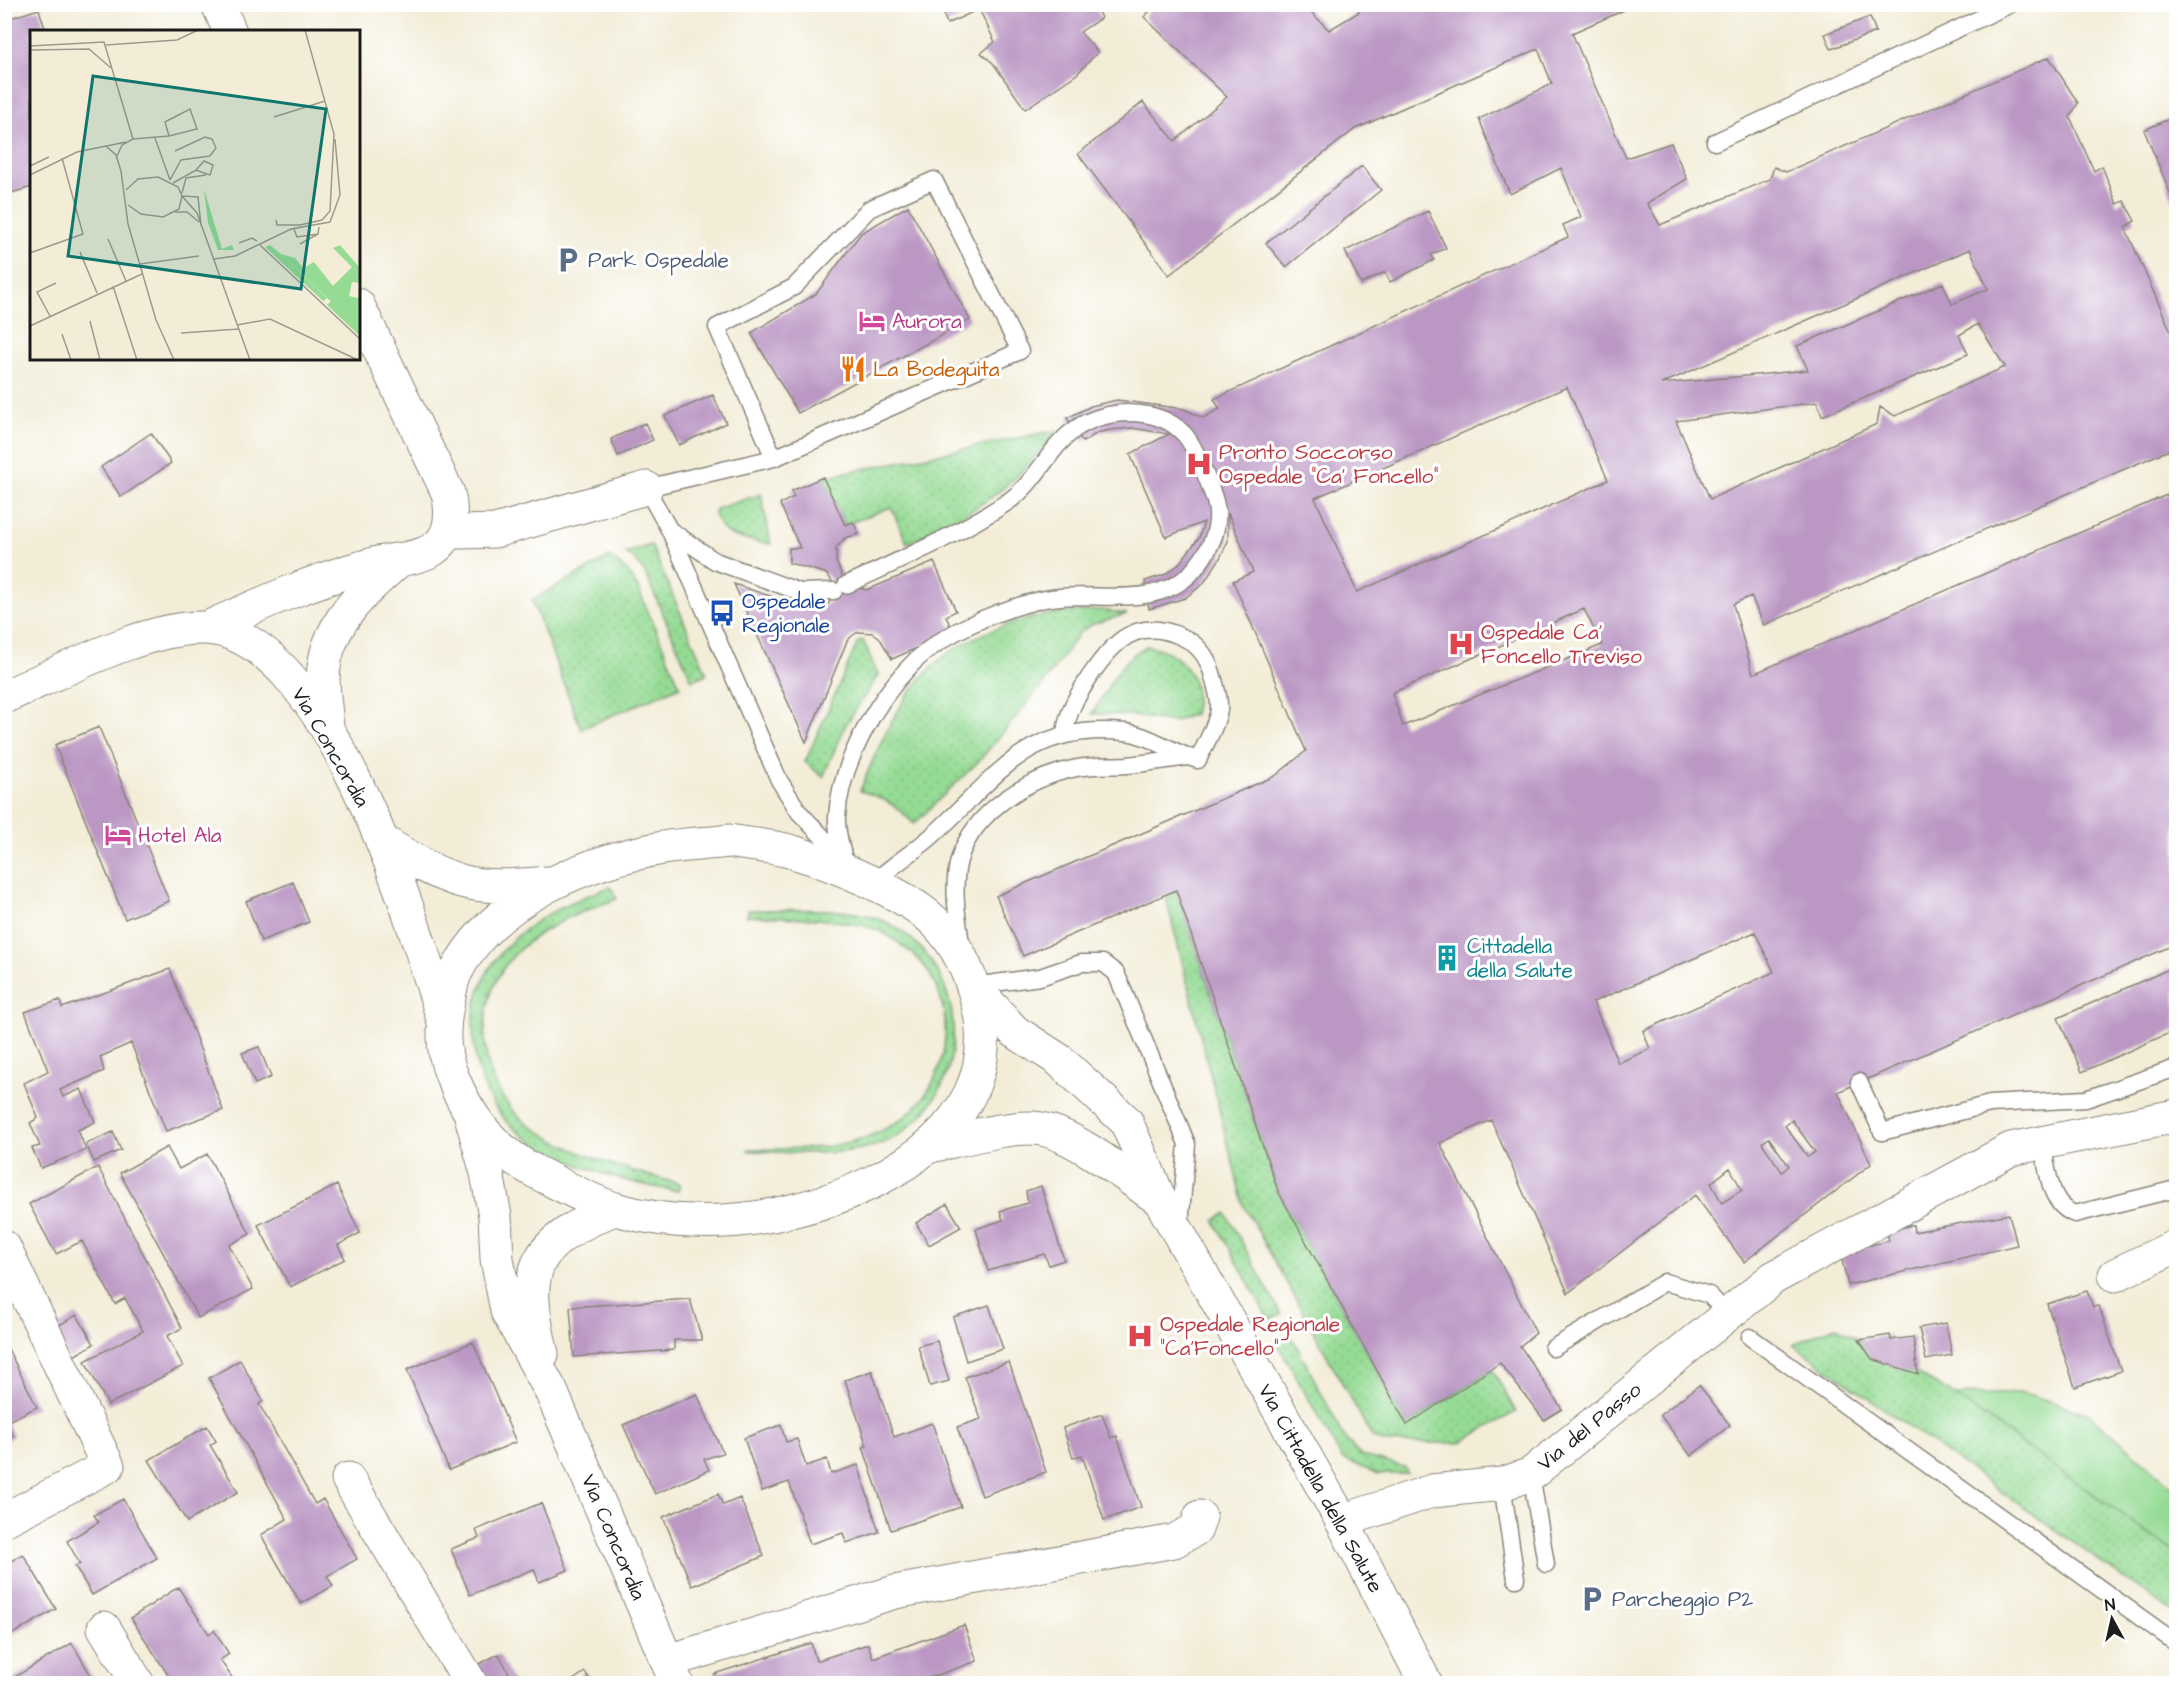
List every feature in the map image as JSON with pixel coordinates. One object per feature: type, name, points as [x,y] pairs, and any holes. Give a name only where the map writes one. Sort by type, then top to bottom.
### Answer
[{"type":"street","points":[[218,4],[229,30]]},
{"type":"street","points":[[4,697],[130,643],[181,629],[207,628],[270,599],[371,564],[398,562],[432,550],[443,539],[449,528],[451,505],[448,493],[360,309]]},
{"type":"street","points":[[449,528],[460,532],[495,531],[646,488]]},
{"type":"street","points":[[328,732],[324,667],[337,628],[357,597],[398,562]]},
{"type":"street","points":[[259,647],[261,621],[270,599]]},
{"type":"street","name":"Via Concordia","points":[[207,628],[236,635],[259,647],[279,663],[309,699],[328,732],[382,841],[415,926],[443,1019]]},
{"type":"street","points":[[382,841],[428,867],[462,882],[501,886],[548,883],[618,859],[664,848],[729,842],[792,851],[872,884],[918,908],[936,922],[968,974],[981,1016],[983,1042],[979,1069],[962,1108],[931,1146],[868,1186],[825,1203],[762,1219],[683,1222],[614,1209],[525,1166],[496,1146],[471,1116],[462,1101],[445,1058],[443,1019],[455,971],[484,929],[548,883]]},
{"type":"street","name":"Via Cittadella della Salute","points":[[968,974],[1014,1031],[1059,1060],[1126,1121],[1160,1200],[1342,1521],[1426,1683]]},
{"type":"street","name":"Via Concordia","points":[[471,1116],[493,1205],[497,1259],[507,1311],[551,1391],[672,1672]]},
{"type":"street","name":"Via del Passo","points":[[1516,1479],[1773,1278],[2012,1149],[2176,1116]]},
{"type":"street","name":"Via Cittadella della Salute","points":[[931,1146],[996,1132],[1039,1128],[1064,1136],[1160,1200]]},
{"type":"street","name":"Via Concordia","points":[[551,1391],[535,1325],[532,1302],[533,1282],[538,1266],[546,1250],[560,1236],[575,1226],[614,1209]]},
{"type":"street","points":[[4,1246],[108,1466],[4,1520]]},
{"type":"street","points":[[2115,1275],[2176,1246]]},
{"type":"street","points":[[348,1479],[471,1683]]},
{"type":"street","points":[[1342,1521],[1432,1491],[1516,1479]]},
{"type":"street","points":[[672,1672],[895,1592],[1174,1541],[1196,1529],[1200,1516]]},
{"type":"street","points":[[104,1628],[138,1683]]},
{"type":"lane","points":[[1715,142],[2011,4]]},
{"type":"lane","points":[[774,458],[717,327],[794,287],[869,209],[934,180],[1020,351],[774,458],[646,488],[669,529],[779,780],[798,812],[844,860],[872,884],[893,864],[913,853],[934,835],[993,774],[1016,757],[1065,734],[1128,732],[1198,760],[1219,709],[1210,666],[1201,649],[1188,639],[1172,632],[1154,629],[1137,631],[1122,638],[1108,650],[1073,701],[1065,734]]},
{"type":"lane","points":[[669,529],[715,561],[800,592],[840,588],[984,518],[1033,480],[1074,429],[1088,421],[1124,412],[1172,423],[1186,435],[1215,502],[1215,534],[1209,547],[1190,574],[1174,586],[1147,596],[1100,595],[1041,600],[971,626],[941,642],[912,663],[874,713],[850,762],[837,817],[844,860]]},
{"type":"lane","points":[[1179,1233],[1187,1144],[1116,973],[1102,963],[1081,963],[1040,977],[968,974],[957,916],[959,860],[984,818],[1009,797],[1046,777],[1078,768],[1188,757]]},
{"type":"lane","points":[[1859,1082],[1882,1132],[1990,1104],[2086,1098],[2176,1068]]},
{"type":"lane","points":[[2042,1144],[2056,1199],[2063,1210],[2075,1214],[2176,1189]]},
{"type":"lane","points":[[1553,1348],[1665,1282],[1709,1295],[1715,1301]]},
{"type":"lane","points":[[1750,1337],[2176,1643]]},
{"type":"lane","points":[[1516,1479],[1546,1564]]},
{"type":"lane","points":[[1516,1479],[1516,1579]]},
{"type":"green space","points":[[1057,430],[1024,469],[991,498],[953,521],[907,543],[891,507],[845,525],[823,477]]},
{"type":"green space","points":[[761,494],[771,544],[736,537],[723,530],[714,514],[716,509]]},
{"type":"green space","points":[[651,545],[707,674],[692,680],[645,573],[626,553]]},
{"type":"green space","points":[[610,557],[628,572],[637,586],[680,686],[581,729],[532,600]]},
{"type":"green space","points":[[1101,610],[1127,614],[1093,624],[1080,632],[1040,688],[980,760],[914,824],[890,803],[860,791],[898,710],[915,685],[932,666],[952,651],[999,628],[1050,615]]},
{"type":"green space","points":[[863,640],[878,675],[844,728],[823,777],[805,762],[858,642]]},
{"type":"green space","points":[[1147,646],[1170,654],[1187,668],[1195,689],[1194,714],[1173,722],[1128,715],[1092,714],[1122,667],[1137,652]]},
{"type":"green space","points":[[611,887],[617,899],[589,909],[539,934],[519,950],[503,969],[491,992],[486,1019],[488,1061],[505,1101],[528,1124],[582,1153],[680,1184],[678,1191],[608,1175],[558,1156],[536,1144],[516,1130],[496,1108],[483,1083],[475,1057],[474,1016],[480,988],[492,964],[510,943],[531,925],[583,897]]},
{"type":"green space","points":[[1176,890],[1278,1191],[1407,1425],[1492,1369],[1516,1412],[1459,1443],[1386,1443],[1372,1437],[1243,1204],[1166,898]]},
{"type":"green space","points":[[748,910],[838,911],[873,917],[888,923],[912,940],[931,961],[944,985],[952,1012],[953,1039],[949,1067],[938,1093],[920,1117],[898,1135],[884,1143],[851,1151],[816,1153],[748,1151],[749,1149],[824,1147],[842,1144],[860,1140],[894,1124],[915,1107],[931,1086],[941,1061],[945,1036],[943,1010],[935,985],[921,963],[887,935],[878,930],[829,920],[747,916]]},
{"type":"green space","points":[[1226,1213],[1281,1314],[1269,1320],[1214,1220]]},
{"type":"green space","points":[[1835,1326],[1954,1395],[2176,1553],[2176,1615],[1793,1345]]},
{"type":"green space","points":[[1290,1333],[1346,1440],[1362,1456],[1405,1467],[1407,1474],[1378,1474],[1342,1459],[1276,1341]]},
{"type":"green space","points":[[2024,1393],[2089,1414],[2176,1490],[2176,1553],[1954,1395]]},
{"type":"building","points":[[940,4],[1017,4],[1018,7],[1094,4],[1101,18],[1080,32],[1098,52],[1077,74],[1025,109],[993,63],[981,53],[995,42],[979,9],[947,24]]},
{"type":"building","name":"Ospedale Ca' Foncello Treviso","points":[[1157,4],[1303,4],[1329,30],[1359,12],[1356,4],[1638,4],[1572,33],[1626,158],[1671,143],[1687,179],[1647,203],[1660,225],[1770,179],[1774,167],[1786,172],[2049,57],[2078,103],[2070,117],[2094,171],[2102,166],[2117,204],[2124,201],[2135,221],[2125,227],[2176,343],[2176,460],[2171,449],[1764,625],[1751,596],[1733,604],[1753,674],[2176,491],[2176,944],[1838,1092],[1871,1164],[1744,1262],[1695,1195],[1568,1293],[1491,1120],[1440,1143],[1536,1333],[1520,1346],[1562,1409],[1544,1420],[1500,1363],[1407,1425],[1278,1191],[1176,890],[1023,956],[996,896],[1275,776],[1306,751],[1233,581],[1253,572],[1228,513],[1228,541],[1203,584],[1185,598],[1149,609],[1145,581],[1164,575],[1178,565],[1199,538],[1204,522],[1166,537],[1130,454],[1169,434],[1132,428],[1110,430],[1097,433],[1083,442],[1067,418],[1091,406],[1117,400],[1184,409],[1203,418],[1220,409],[1214,399],[1568,237],[1563,225],[1581,217],[1561,168],[1510,194],[1479,119],[1552,84],[1538,49],[1355,129],[1169,275],[1078,154],[1143,102],[1175,141],[1227,97],[1144,17]],"holes":[[[1970,249],[1988,289],[1952,304],[1943,283],[1797,346],[1808,370],[1661,384]],[[1978,324],[2005,367],[1895,416],[1880,407],[1877,424],[1710,499],[1676,421],[1817,402],[1822,416],[1968,354],[1959,335]],[[1567,387],[1608,480],[1357,592],[1315,498]],[[1584,609],[1602,645],[1403,726],[1392,693]],[[1755,932],[1774,972],[1643,1031],[1650,1049],[1618,1063],[1593,1002]],[[1792,1120],[1815,1152],[1808,1157],[1785,1126]],[[1769,1138],[1789,1166],[1782,1172],[1762,1143]],[[1730,1168],[1742,1190],[1722,1203],[1711,1183]]]},
{"type":"building","points":[[39,9],[45,30],[30,30],[30,188],[4,195],[4,20]]},
{"type":"building","points":[[1870,17],[1876,32],[1831,49],[1825,34]]},
{"type":"building","points":[[2176,116],[2176,207],[2144,130]]},
{"type":"building","points":[[1362,166],[1381,190],[1286,267],[1266,243]]},
{"type":"building","points":[[908,206],[970,320],[798,413],[751,333],[816,294],[861,233]]},
{"type":"building","points":[[1428,211],[1446,248],[1431,255],[1434,260],[1390,282],[1385,272],[1361,284],[1345,251]]},
{"type":"building","points":[[713,395],[726,423],[679,445],[665,416]]},
{"type":"building","points":[[645,423],[653,440],[618,456],[611,439]]},
{"type":"building","points":[[151,433],[171,463],[121,497],[101,467]]},
{"type":"building","points":[[823,477],[845,525],[853,522],[859,534],[845,538],[836,548],[836,561],[846,585],[867,590],[934,562],[956,611],[946,616],[953,632],[892,659],[879,637],[873,633],[858,632],[852,636],[847,641],[806,742],[734,584],[811,610],[818,610],[829,603],[833,584],[825,573],[789,563],[789,548],[800,548],[780,504],[794,497],[791,491]]},
{"type":"building","points":[[99,727],[169,901],[125,919],[55,745]]},
{"type":"building","points":[[293,882],[309,922],[261,941],[246,901]]},
{"type":"building","points":[[2176,966],[2176,1030],[2082,1072],[2058,1018]]},
{"type":"building","points":[[170,969],[223,1110],[166,1131],[131,1043],[100,1057],[104,1071],[60,1090],[63,1097],[81,1089],[95,1122],[78,1130],[86,1150],[41,1168],[32,1148],[40,1146],[30,1123],[38,1118],[24,1083],[48,1071],[25,1012],[60,1000],[62,1008]]},
{"type":"building","points":[[259,1047],[271,1077],[255,1084],[242,1053]]},
{"type":"building","points":[[113,1132],[121,1150],[94,1162],[86,1144]]},
{"type":"building","points":[[167,1147],[179,1169],[207,1154],[250,1234],[229,1245],[253,1289],[198,1318],[120,1173]]},
{"type":"building","points":[[98,1167],[182,1328],[167,1336],[183,1366],[108,1405],[85,1361],[143,1331],[125,1298],[115,1304],[82,1241],[56,1254],[29,1204]]},
{"type":"building","points":[[337,1185],[360,1233],[338,1245],[345,1259],[290,1287],[258,1225]]},
{"type":"building","points":[[1041,1186],[1064,1260],[1049,1265],[1044,1254],[988,1271],[976,1229],[1003,1220],[1000,1211],[1028,1203],[1026,1191]]},
{"type":"building","points":[[947,1204],[961,1227],[929,1245],[916,1223]]},
{"type":"building","points":[[2009,1214],[2017,1245],[1848,1285],[1840,1252],[1889,1241],[1887,1231],[1913,1225],[1914,1232]]},
{"type":"building","points":[[2087,1291],[2093,1307],[2099,1306],[2121,1371],[2075,1387],[2047,1304]]},
{"type":"building","points":[[690,1299],[702,1340],[674,1340],[674,1350],[574,1357],[570,1307]]},
{"type":"building","points":[[989,1305],[1003,1349],[966,1361],[953,1317]]},
{"type":"building","points":[[77,1315],[94,1344],[69,1359],[52,1329]]},
{"type":"building","points":[[1946,1323],[1952,1355],[1926,1360],[1919,1328]]},
{"type":"building","points":[[1890,1335],[1891,1340],[1913,1337],[1918,1374],[1872,1359],[1859,1340]]},
{"type":"building","points":[[4,1341],[37,1407],[6,1422],[13,1436],[4,1441]]},
{"type":"building","points":[[937,1341],[949,1381],[930,1386],[918,1346]]},
{"type":"building","points":[[473,1342],[516,1442],[449,1470],[407,1370]]},
{"type":"building","points":[[240,1360],[263,1401],[259,1404],[315,1504],[323,1499],[357,1559],[327,1576],[333,1586],[301,1604],[261,1535],[287,1519],[209,1378]]},
{"type":"building","points":[[1009,1362],[1046,1472],[982,1496],[957,1427],[981,1419],[965,1377]]},
{"type":"building","points":[[872,1371],[894,1437],[932,1423],[961,1507],[891,1530],[863,1447],[867,1446],[845,1380]]},
{"type":"building","points":[[1699,1385],[1730,1425],[1691,1456],[1660,1415]]},
{"type":"building","points":[[697,1394],[723,1453],[704,1459],[709,1470],[655,1494],[623,1425]]},
{"type":"building","points":[[1102,1414],[1111,1438],[1117,1436],[1141,1507],[1104,1520],[1082,1455],[1073,1458],[1063,1428]]},
{"type":"building","points":[[781,1425],[786,1442],[797,1439],[806,1466],[827,1459],[831,1474],[858,1465],[879,1532],[846,1543],[843,1533],[810,1544],[789,1482],[762,1491],[744,1438]]},
{"type":"building","points":[[207,1426],[216,1441],[210,1445],[238,1492],[187,1522],[149,1460]]},
{"type":"building","points":[[718,1494],[723,1505],[740,1498],[764,1556],[692,1586],[663,1517]]},
{"type":"building","points":[[123,1499],[157,1558],[92,1595],[75,1566],[80,1564],[67,1541],[99,1522],[94,1515]]},
{"type":"building","points":[[541,1503],[568,1570],[539,1582],[534,1569],[470,1595],[451,1549],[479,1538],[476,1530]]},
{"type":"building","points":[[23,1554],[56,1609],[4,1639],[4,1565]]},
{"type":"building","points":[[178,1587],[209,1634],[214,1630],[229,1654],[220,1660],[233,1679],[227,1684],[174,1684],[131,1618]]},
{"type":"building","points":[[964,1625],[977,1661],[912,1684],[718,1684],[714,1674],[811,1643],[816,1661],[868,1644],[873,1658]]},
{"type":"building","points":[[72,1643],[96,1684],[13,1684],[11,1679]]},
{"type":"building","points":[[499,1654],[514,1683],[486,1684],[477,1665]]},
{"type":"building","points":[[585,1672],[592,1683],[599,1679],[602,1684],[567,1684]]},
{"type":"place","name":"Park Ospedale","points":[[568,260]]},
{"type":"place","name":"Aurora","points":[[872,321]]},
{"type":"place","name":"La Bodeguita","points":[[853,369]]},
{"type":"place","name":"Pronto Soccorso Ospedale \"Ca' Foncello\"","points":[[1199,464]]},
{"type":"place","name":"Ospedale Regionale","points":[[722,613]]},
{"type":"place","name":"Ospedale Ca' Foncello Treviso","points":[[1461,644]]},
{"type":"place","name":"Hotel Ala","points":[[118,835]]},
{"type":"place","name":"Cittadella della Salute","points":[[1447,958]]},
{"type":"place","name":"Ospedale Regionale \"Ca'Foncello\"","points":[[1140,1336]]},
{"type":"place","name":"Parcheggio P2","points":[[1592,1599]]}]
